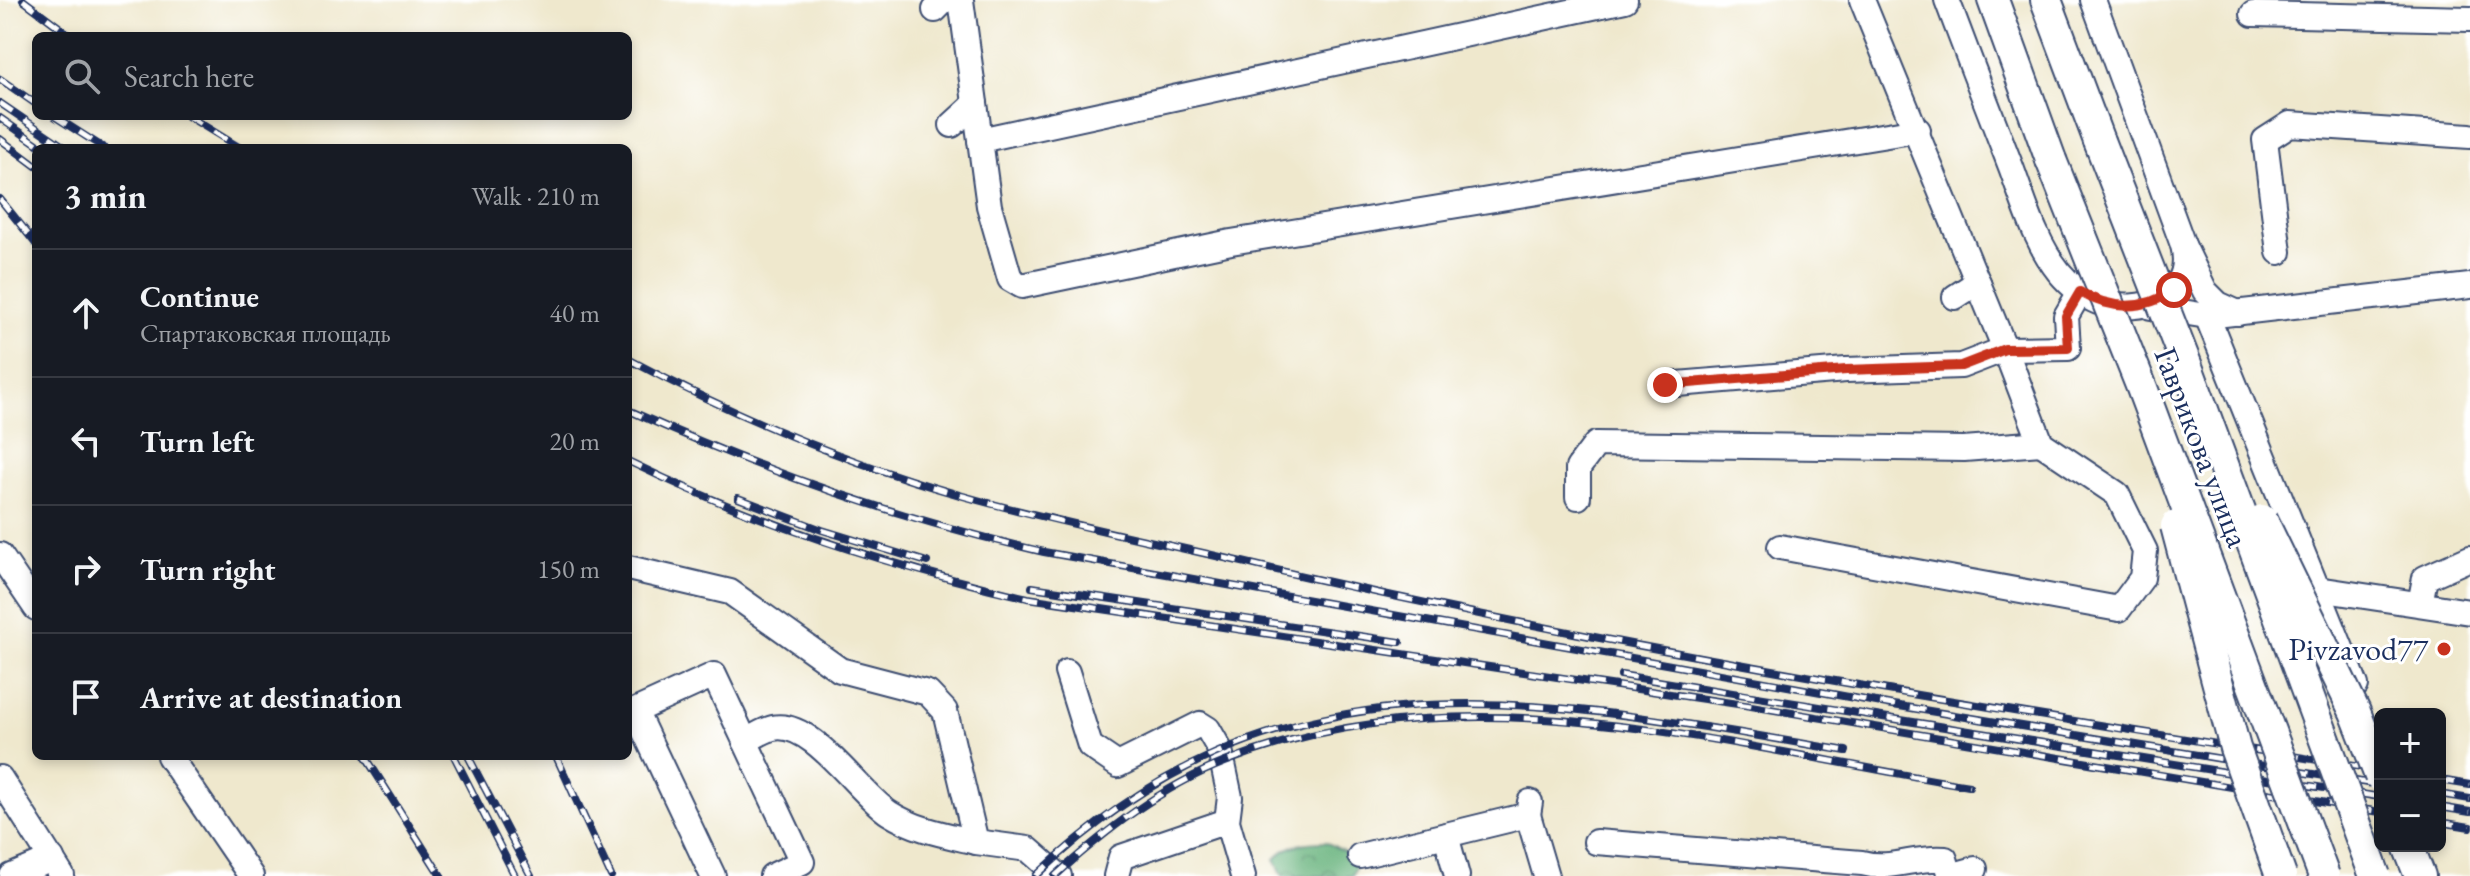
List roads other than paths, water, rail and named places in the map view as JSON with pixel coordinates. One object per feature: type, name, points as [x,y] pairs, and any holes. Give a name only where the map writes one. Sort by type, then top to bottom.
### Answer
[{"type":"main road","name":"Гаврикова улица","points":[[1993,0],[2324,876]]},
{"type":"main road","name":"Гаврикова улица","points":[[2046,0],[2186,364],[2375,876]]},
{"type":"main road","points":[[2186,364],[2355,712],[2374,761]]},
{"type":"main road","points":[[2142,388],[2196,609],[2231,734],[2281,876]]},
{"type":"main road","points":[[2410,852],[2420,876]]},
{"type":"street","points":[[961,0],[989,206],[998,246],[1010,279],[1022,286],[1231,242],[1918,130]]},
{"type":"street","points":[[980,140],[1625,0]]},
{"type":"street","points":[[1780,547],[2119,609],[2142,578],[2145,551],[2117,494],[2041,443],[1918,130],[1862,0]]},
{"type":"street","points":[[1947,0],[2040,243],[2060,273],[2080,292],[2112,305],[2144,305],[2207,316],[2470,286]]},
{"type":"street","points":[[2093,0],[2183,245],[2205,291],[2218,304],[2238,313]]},
{"type":"street","points":[[2253,14],[2470,19]]},
{"type":"street","points":[[952,125],[975,104]]},
{"type":"street","points":[[2279,252],[2265,140],[2290,124],[2470,136]]},
{"type":"street","points":[[2144,305],[2174,290],[2184,276],[2187,262],[2183,245]]},
{"type":"street","points":[[1955,297],[1978,282]]},
{"type":"street","points":[[1665,385],[1846,370],[1961,366],[2005,349],[2068,348],[2066,316],[2080,292]]},
{"type":"street","points":[[2207,316],[2360,693]]},
{"type":"street","points":[[1578,497],[1578,468],[1596,444],[1964,449],[2041,443]]},
{"type":"street","points":[[0,555],[32,602]]},
{"type":"street","points":[[2425,578],[2470,558]]},
{"type":"street","points":[[632,569],[730,592],[840,670],[928,693],[945,711],[976,842]]},
{"type":"street","points":[[2420,604],[2425,578]]},
{"type":"street","points":[[2425,578],[2454,583]]},
{"type":"street","points":[[2318,589],[2470,612]]},
{"type":"street","points":[[1067,672],[1090,746],[1118,765],[1200,724],[1208,729],[1220,750],[1230,797],[1227,821],[1243,876]]},
{"type":"street","points":[[713,876],[635,711],[714,675],[802,862],[772,876]]},
{"type":"street","points":[[745,741],[773,728],[790,728],[809,738],[888,812],[928,831],[1028,849],[1059,876]]},
{"type":"street","points":[[172,760],[251,876]]},
{"type":"street","points":[[0,778],[57,868],[12,876]]},
{"type":"street","points":[[1360,856],[1446,835],[1529,809],[1546,876]]},
{"type":"street","points":[[1116,876],[1121,857],[1227,821]]},
{"type":"street","points":[[1446,835],[1457,876]]},
{"type":"street","points":[[1596,842],[1862,863],[1881,872],[1925,857],[1948,867],[1975,869]]},
{"type":"railway","points":[[23,0],[66,32]]},
{"type":"railway","points":[[0,79],[32,101]]},
{"type":"railway","points":[[0,103],[60,144]]},
{"type":"railway","points":[[0,118],[37,144]]},
{"type":"railway","points":[[60,120],[98,144]]},
{"type":"railway","points":[[194,120],[234,144]]},
{"type":"railway","points":[[0,139],[32,163]]},
{"type":"railway","points":[[0,199],[32,239]]},
{"type":"railway","points":[[632,361],[750,419],[877,469],[963,496],[1072,524],[1394,596],[1675,652],[1957,702],[2374,769]]},
{"type":"railway","points":[[632,412],[832,492],[935,524],[1044,552],[1893,705],[2374,784]]},
{"type":"railway","points":[[632,463],[774,524],[925,572],[1028,598],[1751,706],[2374,811]]},
{"type":"railway","points":[[738,498],[822,530],[927,562]]},
{"type":"railway","points":[[1032,587],[1400,642]]},
{"type":"railway","points":[[1621,675],[2374,796]]},
{"type":"railway","points":[[1036,876],[1129,801],[1224,750],[1321,719],[1420,706],[1521,705],[1626,715],[1846,751]]},
{"type":"railway","points":[[1055,876],[1156,797],[1201,772],[1316,734],[1408,720],[1502,717],[1596,723],[1690,736],[1969,786]]},
{"type":"railway","points":[[368,760],[441,876]]},
{"type":"railway","points":[[456,760],[515,876]]},
{"type":"railway","points":[[470,760],[531,876]]},
{"type":"railway","points":[[558,760],[611,876]]},
{"type":"railway","points":[[2446,781],[2470,785]]},
{"type":"railway","points":[[2446,795],[2470,799]]},
{"type":"railway","points":[[2446,808],[2470,812]]},
{"type":"railway","points":[[2446,823],[2470,827]]},
{"type":"place","name":"Pivzavod77","points":[[2444,649]]}]
